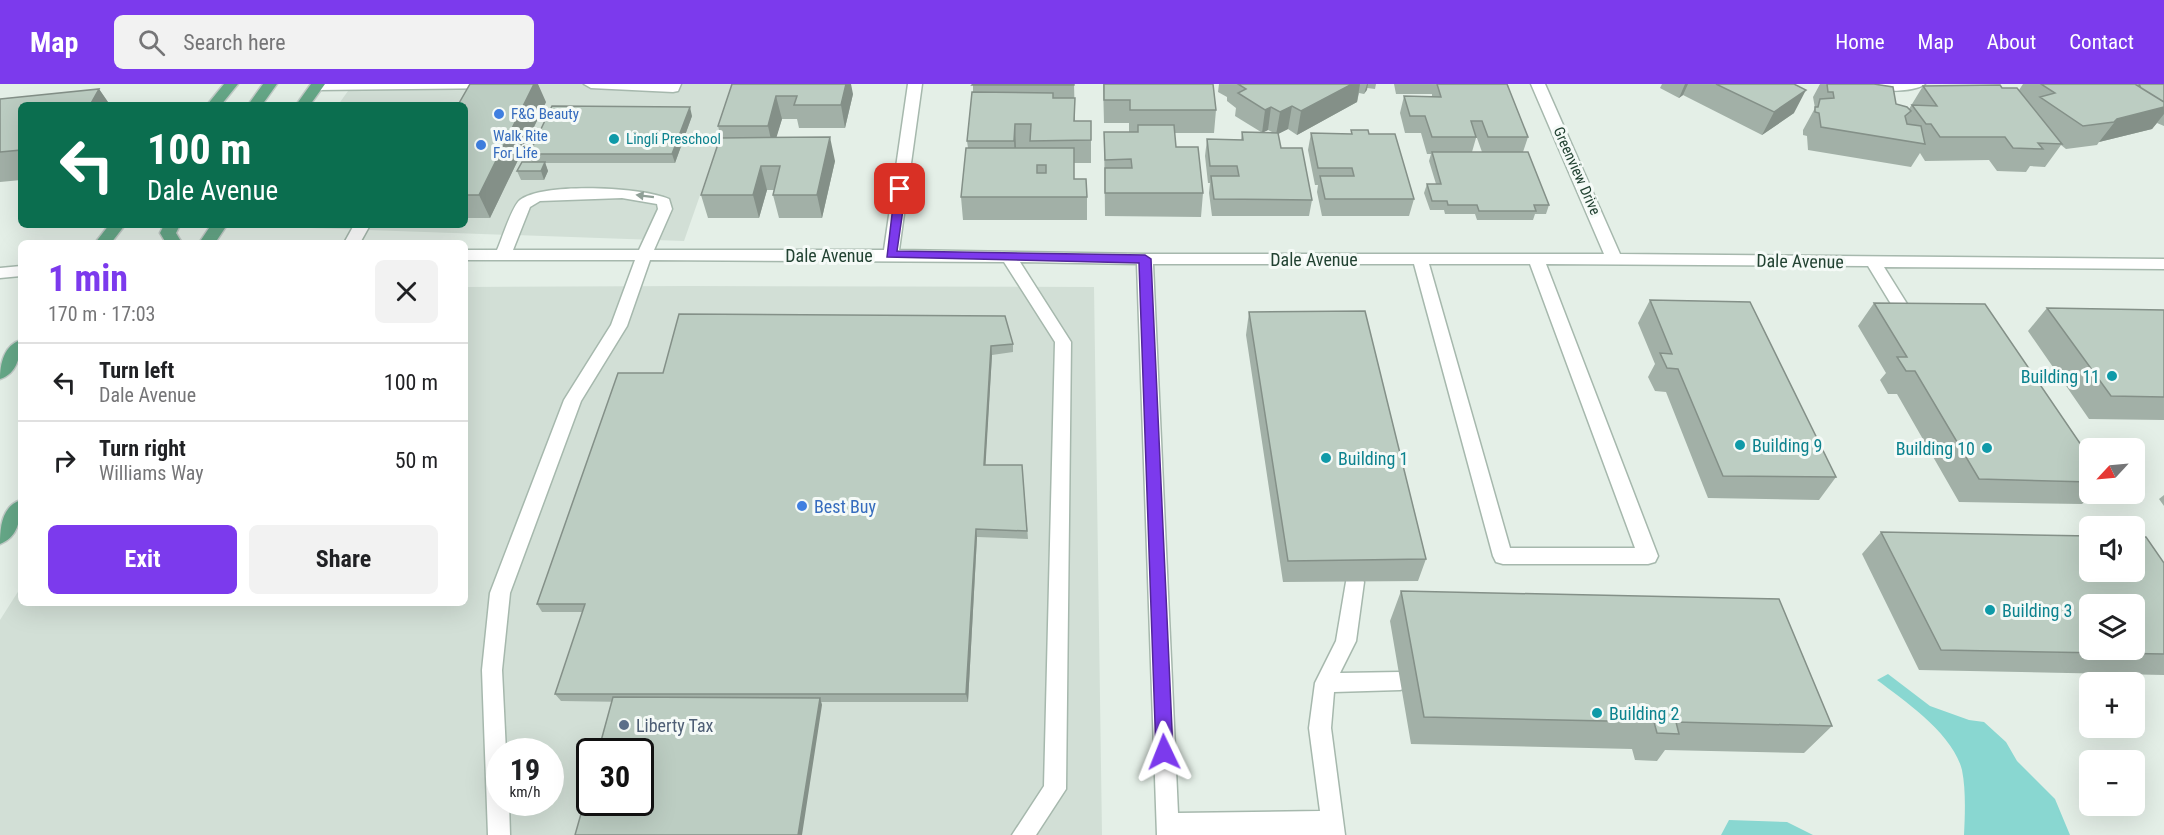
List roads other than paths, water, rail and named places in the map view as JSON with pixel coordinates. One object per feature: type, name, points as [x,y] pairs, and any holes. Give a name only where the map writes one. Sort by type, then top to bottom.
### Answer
[{"type":"main road","points":[[216,102],[231,84]]},
{"type":"main road","points":[[257,102],[270,84]]},
{"type":"main road","points":[[305,102],[317,85]]},
{"type":"main road","points":[[105,240],[115,228]]},
{"type":"main road","points":[[0,373],[18,350]]},
{"type":"main road","points":[[0,536],[18,511]]},
{"type":"street","points":[[317,85],[505,84]]},
{"type":"street","points":[[591,84],[673,88],[674,84]]},
{"type":"street","points":[[891,255],[915,84]]},
{"type":"street","name":"Greenview Drive","points":[[1538,84],[1614,259]]},
{"type":"street","points":[[1865,84],[1875,87],[1918,84]]},
{"type":"street","points":[[499,835],[492,670],[500,593],[573,400],[619,326],[644,256],[665,209],[663,202],[657,197],[635,194],[537,197],[524,204],[503,255]]},
{"type":"street","name":"Dale Avenue","points":[[468,255],[891,255],[1145,259],[1614,259],[2164,264]]},
{"type":"street","points":[[1009,257],[1064,342],[1055,789],[1023,835]]},
{"type":"street","points":[[1145,259],[1168,830],[1333,828],[1320,728],[1325,683],[1346,641],[1354,582]]},
{"type":"street","points":[[1420,259],[1503,556],[1648,556],[1536,259]]},
{"type":"street","points":[[1873,262],[1913,327]]},
{"type":"street","points":[[0,273],[18,271]]},
{"type":"street","points":[[1325,683],[1400,681]]},
{"type":"water","points":[[1888,674],[1930,706],[1969,720],[1984,722],[2006,742],[2017,761],[2055,799],[2070,835],[1964,835],[1964,786],[1962,770],[1957,757],[1939,731],[1927,719],[1877,680]]},
{"type":"water","points":[[1729,820],[1787,822],[1813,835],[1721,835]]},
{"type":"place","name":"F&G Beauty","points":[[499,114]]},
{"type":"place","name":"Lingli Preschool","points":[[614,139]]},
{"type":"place","name":"Walk Rite For Life","points":[[481,145]]},
{"type":"place","name":"Building 11","points":[[2112,376]]},
{"type":"place","name":"Building 9","points":[[1740,445]]},
{"type":"place","name":"Building 10","points":[[1987,448]]},
{"type":"place","name":"Building 1","points":[[1326,458]]},
{"type":"place","name":"Best Buy","points":[[802,506]]},
{"type":"place","name":"Building 3","points":[[1990,610]]},
{"type":"place","name":"Building 2","points":[[1597,713]]},
{"type":"place","name":"Liberty Tax","points":[[624,725]]}]
